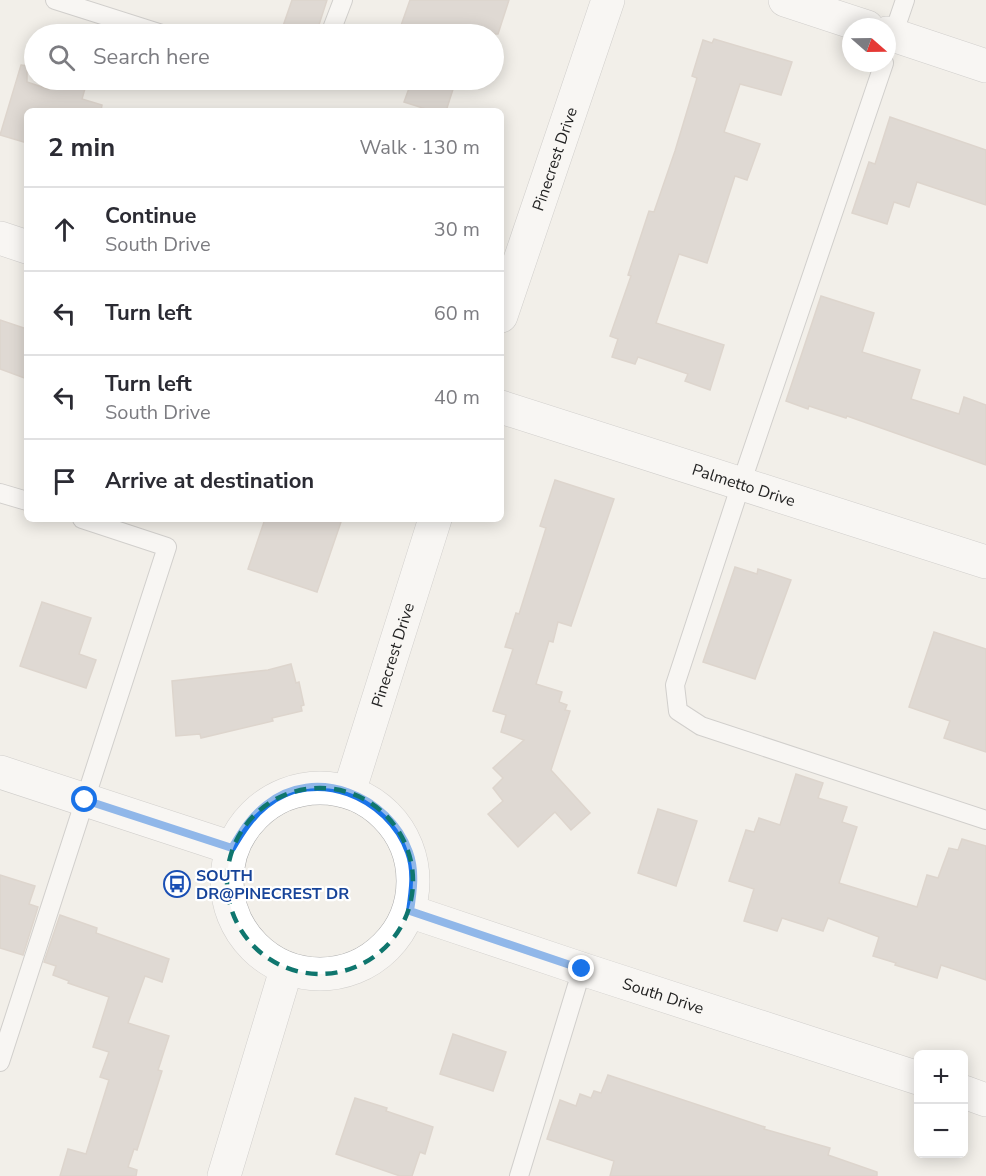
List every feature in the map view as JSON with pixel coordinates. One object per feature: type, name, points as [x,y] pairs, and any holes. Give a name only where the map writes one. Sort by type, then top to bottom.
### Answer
[{"type":"street","name":"Pinecrest Drive","points":[[504,307],[608,0]]},
{"type":"street","points":[[785,0],[842,25]]},
{"type":"street","points":[[896,46],[986,66]]},
{"type":"street","points":[[0,238],[24,247]]},
{"type":"street","name":"Palmetto Drive","points":[[504,408],[986,562]]},
{"type":"street","name":"Pinecrest Drive","points":[[349,792],[434,522]]},
{"type":"street","points":[[0,772],[232,848]]},
{"type":"street","points":[[321,787],[349,792],[375,805],[396,826],[401,835],[409,852],[414,881],[410,911],[395,938],[374,959],[346,972],[316,976],[286,970],[261,955],[241,933],[229,906],[226,876],[232,848],[247,823],[267,803],[293,791],[321,787]]},
{"type":"street","name":"South Drive","points":[[410,911],[914,1077]]},
{"type":"street","points":[[224,1176],[286,970]]},
{"type":"street","points":[[968,1094],[986,1100]]},
{"type":"lane","points":[[55,0],[131,24]]},
{"type":"lane","points":[[334,24],[343,0]]},
{"type":"lane","points":[[896,18],[905,0]]},
{"type":"lane","points":[[875,72],[675,685],[678,711],[701,726],[986,820]]},
{"type":"lane","points":[[0,493],[24,500]]},
{"type":"lane","points":[[0,1062],[167,547],[91,522]]},
{"type":"lane","points":[[519,1176],[582,969]]},
{"type":"highlighted area","points":[[321,787],[349,792],[375,805],[396,826],[409,852],[414,881],[409,911],[395,938],[373,959],[346,972],[316,976],[286,970],[261,955],[241,933],[229,906],[226,876],[232,848],[247,823],[267,803],[293,791]]},
{"type":"building","points":[[292,0],[327,0],[319,24],[284,24]]},
{"type":"building","points":[[410,0],[509,0],[501,24],[402,24]]},
{"type":"building","points":[[714,39],[792,62],[781,95],[740,84],[724,132],[760,144],[747,180],[735,176],[707,263],[679,254],[656,323],[724,345],[710,390],[685,381],[688,374],[638,357],[635,364],[612,357],[618,339],[610,336],[631,276],[628,275],[649,211],[654,212],[675,151],[697,78],[692,76],[703,40],[712,43]]},
{"type":"building","points":[[21,65],[24,66],[24,90],[85,90],[82,99],[102,105],[102,108],[24,108],[24,142],[0,135]]},
{"type":"building","points":[[408,90],[453,90],[447,108],[423,108],[404,102]]},
{"type":"building","points":[[890,117],[986,150],[986,205],[917,182],[909,207],[894,202],[887,224],[852,213],[869,162],[875,164]]},
{"type":"building","points":[[821,296],[874,313],[862,352],[920,370],[911,399],[959,414],[964,397],[986,405],[986,465],[847,416],[846,418],[809,406],[808,409],[786,401]]},
{"type":"building","points":[[0,320],[24,328],[24,378],[0,369]]},
{"type":"building","points":[[555,480],[614,499],[571,626],[558,622],[553,642],[549,641],[536,684],[562,692],[559,702],[567,705],[565,710],[570,711],[551,770],[590,813],[571,830],[555,812],[518,847],[488,814],[503,801],[493,788],[503,778],[493,768],[524,740],[501,732],[506,715],[493,711],[513,649],[505,647],[516,613],[519,614],[546,528],[540,526]]},
{"type":"building","points":[[264,522],[341,522],[317,592],[248,569]]},
{"type":"building","points":[[735,567],[757,574],[758,569],[791,580],[755,679],[703,662]]},
{"type":"building","points":[[42,602],[91,618],[79,654],[96,660],[86,688],[20,666]]},
{"type":"building","points":[[934,632],[986,649],[986,752],[944,738],[950,721],[909,707]]},
{"type":"building","points":[[291,664],[296,683],[299,682],[304,705],[301,706],[302,711],[272,718],[273,721],[201,738],[200,734],[176,736],[172,681],[268,670]]},
{"type":"building","points":[[796,774],[823,783],[818,798],[847,807],[842,822],[857,827],[839,883],[917,907],[927,875],[938,878],[949,848],[958,850],[962,839],[986,846],[986,980],[941,965],[937,978],[895,965],[896,963],[873,956],[879,937],[828,918],[823,931],[782,918],[777,931],[744,921],[754,889],[729,881],[746,830],[754,832],[759,818],[780,825]]},
{"type":"building","points":[[658,809],[697,821],[676,886],[638,873]]},
{"type":"building","points":[[0,875],[35,886],[29,904],[38,907],[23,955],[0,948]]},
{"type":"building","points":[[60,915],[97,928],[96,933],[169,959],[162,982],[145,976],[128,1023],[169,1036],[158,1070],[162,1071],[137,1150],[134,1149],[128,1167],[137,1170],[136,1176],[60,1176],[68,1149],[86,1154],[109,1080],[100,1077],[109,1052],[93,1047],[109,997],[68,983],[69,981],[53,975],[56,966],[44,962]]},
{"type":"building","points":[[453,1034],[506,1052],[493,1091],[440,1074]]},
{"type":"building","points":[[608,1075],[765,1127],[764,1129],[830,1148],[828,1155],[877,1172],[877,1176],[610,1176],[614,1161],[547,1139],[560,1100],[576,1106],[580,1094],[591,1098],[594,1091],[601,1093]]},
{"type":"building","points":[[355,1098],[433,1127],[425,1154],[420,1152],[412,1176],[400,1176],[336,1154]]},
{"type":"place","name":"SOUTH DR@PINECREST DR","points":[[177,884]]},
{"type":"route","points":[[85,800],[232,848],[247,823],[267,803],[293,791],[321,787],[349,792],[375,805],[396,826],[409,852],[414,881],[410,911],[582,969]]}]
